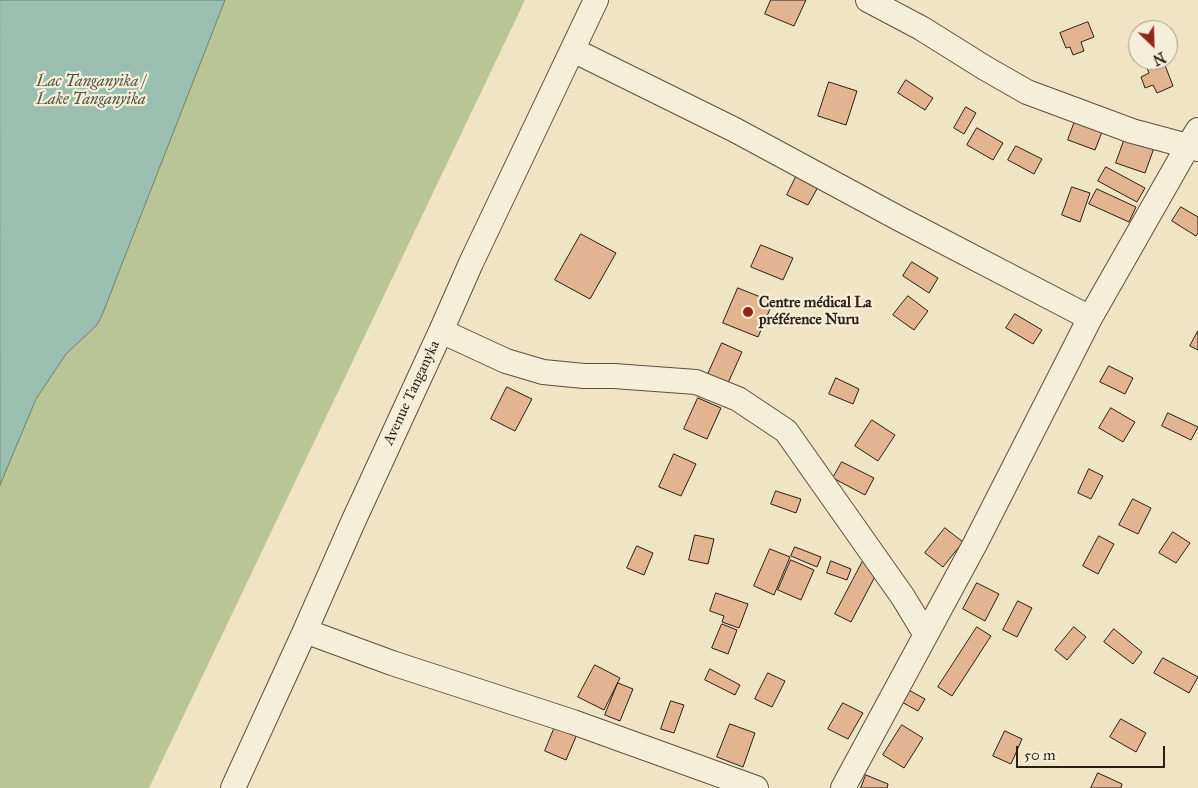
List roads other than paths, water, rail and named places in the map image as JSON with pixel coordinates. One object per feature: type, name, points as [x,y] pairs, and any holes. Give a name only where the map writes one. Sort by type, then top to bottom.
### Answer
[{"type":"street","name":"Avenue Tanganyka","points":[[235,788],[471,263],[596,0]]},
{"type":"street","points":[[843,788],[975,544],[1090,318],[1195,142],[1132,131],[1027,92],[921,28],[868,0]]},
{"type":"street","points":[[573,50],[735,130],[907,223],[1090,318]]},
{"type":"street","points":[[441,331],[506,361],[543,372],[696,382],[738,399],[786,431],[903,597],[926,636]]},
{"type":"street","points":[[305,631],[392,663],[573,722],[756,788]]},
{"type":"water","name":"Lac Tanganyika / Lake Tanganyika","points":[[0,0],[225,0],[103,313],[97,325],[66,354],[36,399],[0,485]]},
{"type":"place","name":"Centre médical La préférence Nuru","points":[[748,312]]}]
